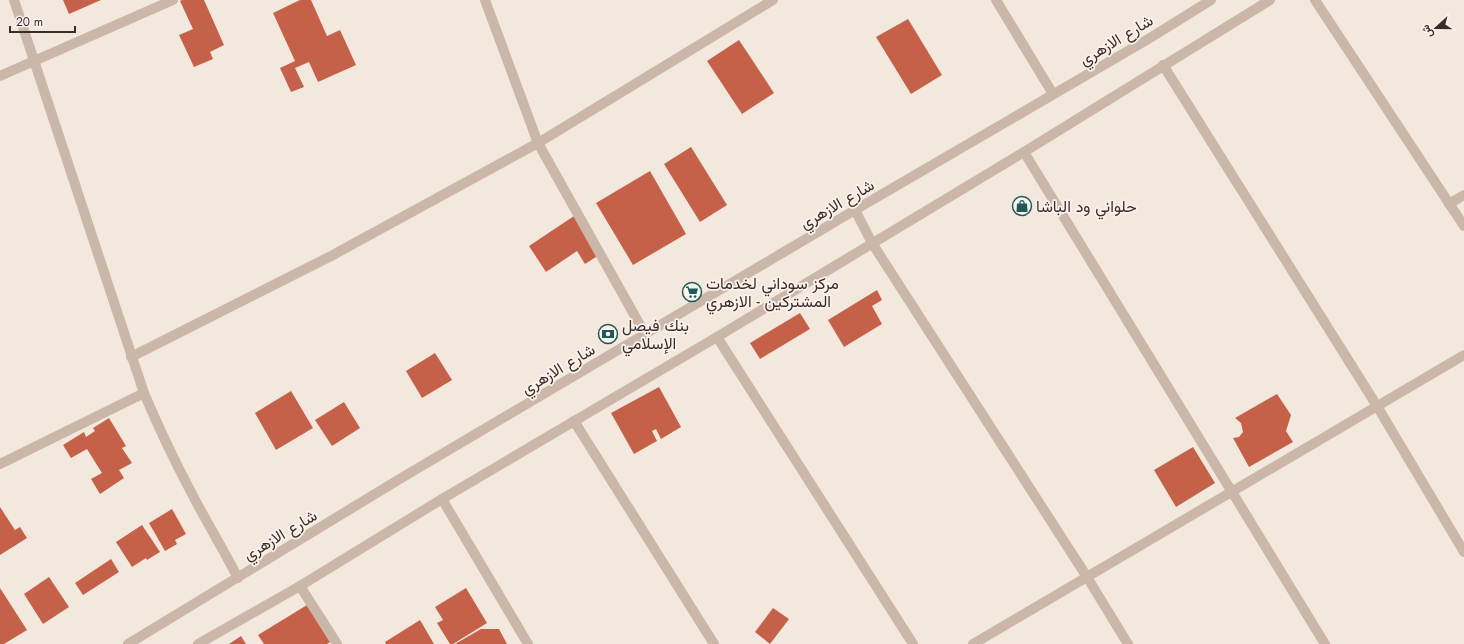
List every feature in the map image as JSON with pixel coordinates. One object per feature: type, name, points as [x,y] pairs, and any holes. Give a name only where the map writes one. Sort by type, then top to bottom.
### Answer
[{"type":"street","points":[[14,0],[144,393],[163,437],[191,493],[225,552],[238,578]]},
{"type":"street","points":[[0,76],[173,0]]},
{"type":"street","points":[[485,0],[538,143],[645,334]]},
{"type":"street","points":[[131,357],[333,255],[538,143],[773,0]]},
{"type":"street","points":[[996,0],[1053,94]]},
{"type":"street","name":"شارع الازهري","points":[[128,644],[645,334],[1150,38],[1211,0]]},
{"type":"street","points":[[198,644],[300,586],[442,499],[717,337],[1024,152],[1270,0]]},
{"type":"street","points":[[1315,0],[1464,226]]},
{"type":"street","points":[[1163,65],[1377,406],[1464,552]]},
{"type":"street","points":[[1024,152],[1326,644]]},
{"type":"street","points":[[1449,204],[1464,195]]},
{"type":"street","points":[[855,210],[872,243],[1087,577],[1128,644]]},
{"type":"street","points":[[717,337],[913,644]]},
{"type":"street","points":[[973,644],[1464,355]]},
{"type":"street","points":[[0,464],[144,393]]},
{"type":"street","points":[[574,421],[714,644]]},
{"type":"street","points":[[442,499],[528,644]]},
{"type":"street","points":[[300,586],[336,644]]},
{"type":"building","points":[[63,0],[101,0],[69,14]]},
{"type":"building","points":[[204,0],[224,45],[210,52],[213,59],[194,67],[179,35],[193,29],[180,1]]},
{"type":"building","points":[[300,0],[311,0],[327,36],[340,30],[356,65],[318,82],[309,62],[295,68],[304,87],[291,92],[280,68],[295,61],[273,13]]},
{"type":"building","points":[[908,19],[942,75],[911,94],[876,37]]},
{"type":"building","points":[[739,40],[774,93],[742,114],[707,61]]},
{"type":"building","points":[[691,147],[727,205],[700,222],[664,164]]},
{"type":"building","points":[[650,171],[686,234],[633,265],[596,203]]},
{"type":"building","points":[[574,216],[599,255],[585,264],[577,251],[546,272],[529,246]]},
{"type":"building","points":[[877,290],[882,300],[872,306],[882,324],[844,347],[828,320]]},
{"type":"building","points":[[800,313],[810,329],[760,359],[750,343]]},
{"type":"building","points":[[435,353],[452,380],[422,398],[406,371]]},
{"type":"building","points":[[659,387],[681,427],[661,439],[656,429],[652,431],[657,441],[634,454],[611,413]]},
{"type":"building","points":[[291,391],[313,428],[276,450],[255,413]]},
{"type":"building","points":[[1277,394],[1291,415],[1286,431],[1293,442],[1249,467],[1233,438],[1239,437],[1243,432],[1241,423],[1235,418]]},
{"type":"building","points":[[344,402],[360,428],[332,446],[315,420]]},
{"type":"building","points":[[109,418],[126,446],[122,448],[132,463],[119,470],[124,478],[100,494],[91,479],[102,473],[87,449],[71,458],[63,445],[84,432],[86,437],[95,431],[93,428]]},
{"type":"building","points":[[1193,447],[1215,483],[1176,507],[1154,470]]},
{"type":"building","points":[[0,507],[15,530],[20,527],[27,538],[0,555]]},
{"type":"building","points":[[172,509],[186,534],[175,540],[177,544],[165,551],[149,523]]},
{"type":"building","points":[[142,525],[160,552],[147,560],[146,558],[132,567],[116,542]]},
{"type":"building","points":[[111,559],[119,572],[83,595],[75,583]]},
{"type":"building","points":[[49,577],[69,607],[43,624],[24,594]]},
{"type":"building","points":[[0,588],[27,630],[4,644],[0,644]]},
{"type":"building","points":[[466,588],[487,623],[453,644],[450,644],[437,623],[443,620],[435,607]]},
{"type":"building","points":[[307,605],[330,642],[327,644],[264,644],[258,635]]},
{"type":"building","points":[[773,608],[789,619],[770,644],[755,632]]},
{"type":"building","points":[[420,620],[434,644],[386,644],[385,642]]},
{"type":"building","points":[[481,629],[499,629],[507,644],[455,644]]},
{"type":"building","points":[[241,636],[246,644],[229,644]]},
{"type":"place","name":"حلواني ود الباشا","points":[[1022,206]]},
{"type":"place","name":"مركز سوداني لخدمات المشتركين - الازهري","points":[[692,292]]},
{"type":"place","name":"بنك فيصل الإسلامي","points":[[608,334]]}]
